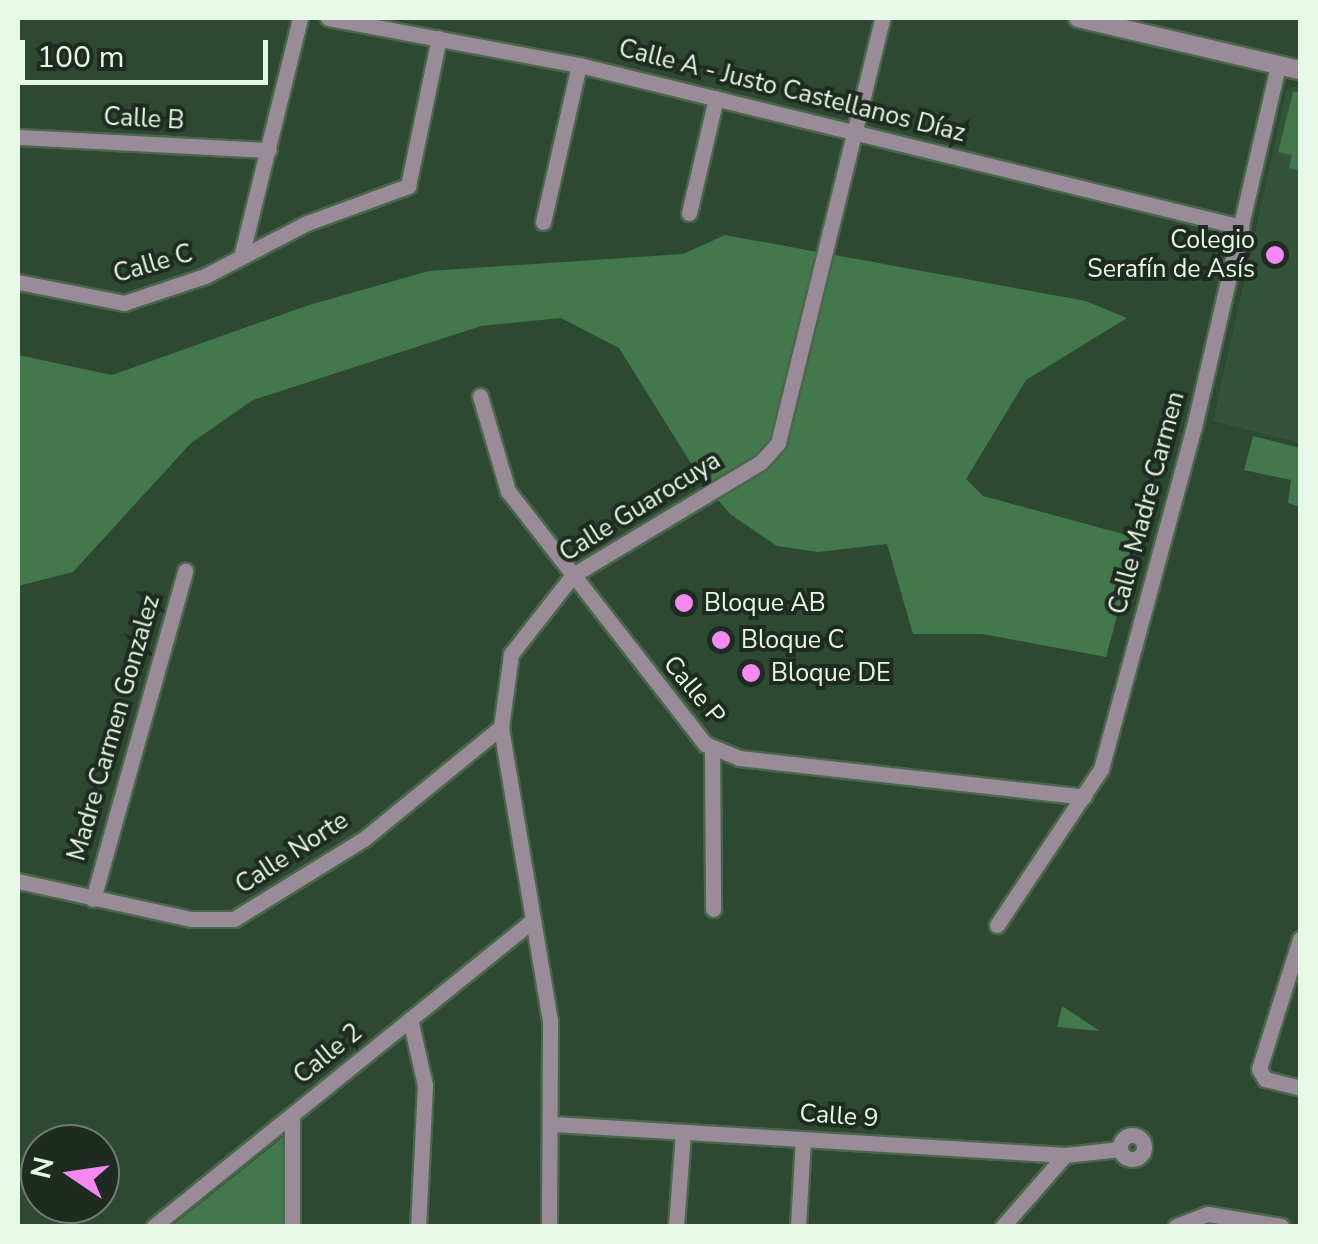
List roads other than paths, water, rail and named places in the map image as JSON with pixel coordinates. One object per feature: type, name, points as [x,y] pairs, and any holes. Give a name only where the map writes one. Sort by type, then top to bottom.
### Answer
[{"type":"street","points":[[240,257],[300,18]]},
{"type":"street","name":"Calle A - Justo Castellanos Díaz","points":[[328,18],[580,65],[1241,227]]},
{"type":"street","name":"Calle Guarocuya","points":[[549,1226],[554,1124],[550,1020],[501,726],[511,654],[573,574],[760,462],[778,442],[882,18]]},
{"type":"street","points":[[1078,18],[1300,70]]},
{"type":"street","name":"Calle C","points":[[18,282],[124,303],[240,257],[307,223],[408,186],[439,38]]},
{"type":"street","points":[[542,222],[580,65]]},
{"type":"street","name":"Calle Madre Carmen","points":[[997,925],[1101,769],[1241,227],[1278,66]]},
{"type":"street","points":[[689,213],[716,98]]},
{"type":"street","name":"Calle B","points":[[18,137],[269,150]]},
{"type":"street","name":"Calle P","points":[[480,396],[508,491],[712,748],[739,758],[1084,796]]},
{"type":"street","name":"Madre Carmen Gonzalez","points":[[92,899],[184,571]]},
{"type":"street","name":"Calle Norte","points":[[18,881],[191,919],[234,918],[254,910],[365,838],[501,726]]},
{"type":"street","points":[[712,748],[713,910]]},
{"type":"street","name":"Calle 2","points":[[154,1226],[533,920]]},
{"type":"street","points":[[1300,939],[1259,1069],[1265,1079],[1300,1088]]},
{"type":"street","points":[[410,1020],[424,1084],[418,1226]]},
{"type":"street","points":[[292,1114],[292,1226]]},
{"type":"street","name":"Calle 9","points":[[554,1124],[1065,1155],[1120,1149]]},
{"type":"street","points":[[676,1226],[682,1132]]},
{"type":"street","points":[[798,1226],[803,1139]]},
{"type":"street","points":[[1004,1226],[1065,1155]]},
{"type":"street","points":[[1176,1226],[1191,1217],[1281,1226]]},
{"type":"place","name":"Colegio Serafín de Asís","points":[[1275,255]]},
{"type":"place","name":"Bloque AB","points":[[684,603]]},
{"type":"place","name":"Bloque C","points":[[721,640]]},
{"type":"place","name":"Bloque DE","points":[[751,673]]}]
